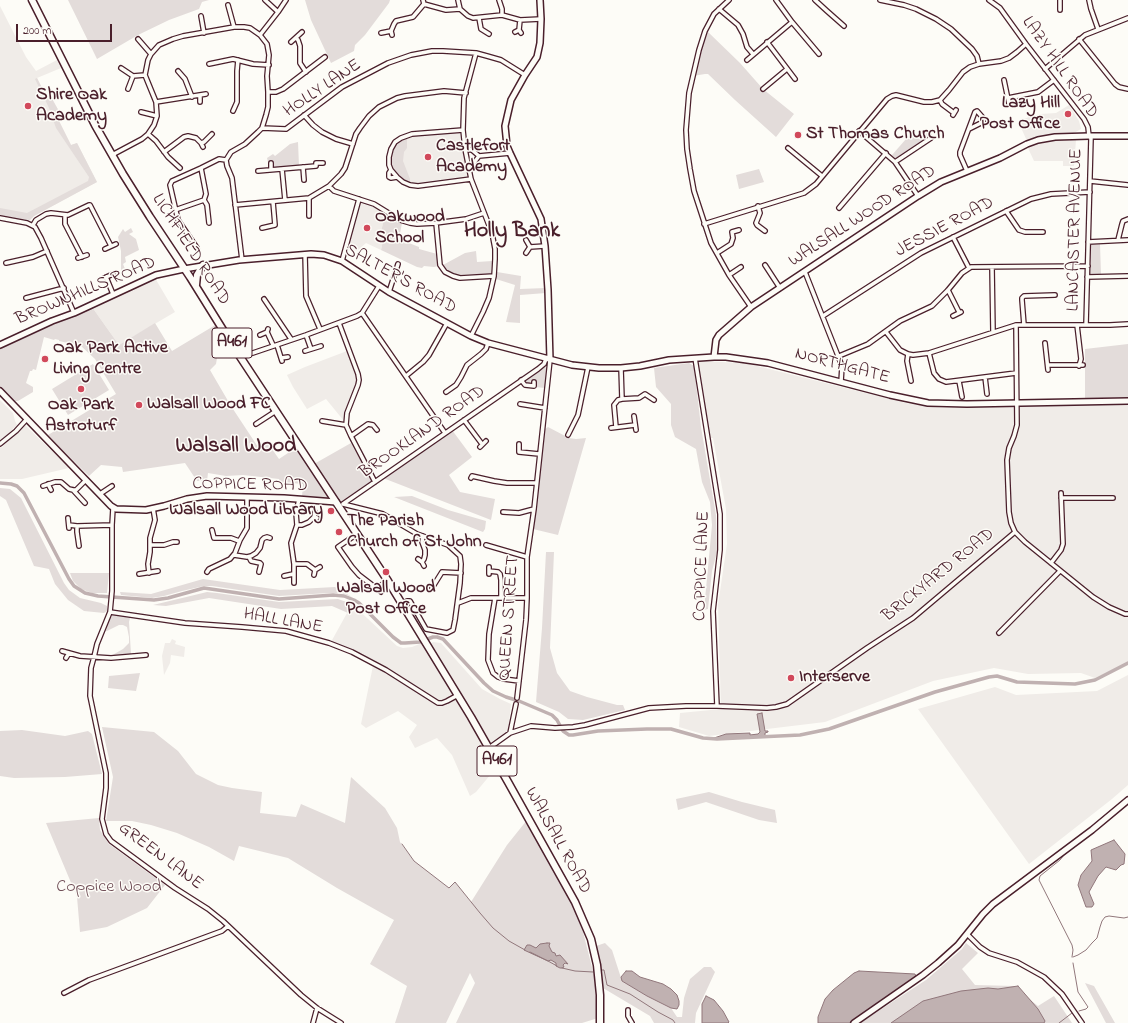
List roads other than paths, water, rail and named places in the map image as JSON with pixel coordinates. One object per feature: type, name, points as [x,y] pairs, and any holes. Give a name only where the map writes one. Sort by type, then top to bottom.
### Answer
[{"type":"highway","name":"LICHFIELD ROAD","points":[[32,0],[94,125],[112,155],[150,217],[276,411],[339,504]]},
{"type":"highway","points":[[196,286],[197,275],[203,265]]},
{"type":"highway","name":"A461","points":[[339,504],[402,604]]},
{"type":"highway","name":"WALSALL ROAD","points":[[402,604],[489,748],[574,902],[591,939],[597,965],[600,995],[600,1023]]},
{"type":"main road","points":[[540,0],[540,44],[537,56],[510,100],[505,126],[507,146],[518,173],[539,213],[545,246],[548,290],[548,359]]},
{"type":"main road","name":"WALSALL WOOD ROAD","points":[[714,357],[716,340],[719,335],[751,308],[941,182],[1000,158],[1038,140],[1055,137],[1128,136]]},
{"type":"main road","name":"SALTER'S ROAD","points":[[184,268],[242,260],[305,254],[324,255],[342,261],[389,292],[471,336],[488,343],[548,359]]},
{"type":"main road","name":"BROWNHILLS ROAD","points":[[0,346],[52,320],[74,312],[156,275],[184,268]]},
{"type":"main road","name":"NORTHGATE","points":[[548,359],[588,367],[621,368],[669,360],[695,358],[714,357],[746,359],[768,363],[928,403],[954,404],[1128,401]]},
{"type":"main road","points":[[0,391],[113,508]]},
{"type":"main road","name":"COPPICE ROAD","points":[[113,508],[119,510],[141,510],[199,496],[299,499],[339,504]]},
{"type":"main road","points":[[854,1023],[938,963],[958,945],[993,904],[1092,830],[1128,800]]},
{"type":"street","points":[[265,0],[278,12]]},
{"type":"street","points":[[260,35],[286,0]]},
{"type":"street","points":[[458,0],[460,9],[468,16],[473,18],[502,15],[520,20],[541,19]]},
{"type":"street","points":[[499,0],[502,15]]},
{"type":"street","points":[[729,0],[714,14],[705,31],[692,78],[687,113],[686,136],[694,191],[704,224],[711,242],[729,275],[751,308]]},
{"type":"street","points":[[776,0],[792,22],[818,51]]},
{"type":"street","points":[[816,0],[844,26]]},
{"type":"street","points":[[880,0],[916,9],[936,19],[951,29],[972,49],[977,56],[979,64]]},
{"type":"street","name":"LAZY HILL ROAD","points":[[989,0],[1000,8],[1084,119],[1088,127],[1089,136]]},
{"type":"street","points":[[1060,0],[1060,10]]},
{"type":"street","points":[[1090,0],[1091,9],[1098,30]]},
{"type":"street","points":[[381,33],[392,33],[393,26],[396,21],[413,17],[424,2],[446,10],[460,9]]},
{"type":"street","points":[[228,5],[234,27]]},
{"type":"street","points":[[230,11],[235,10]]},
{"type":"street","points":[[719,10],[738,25],[743,34],[747,47],[753,54]]},
{"type":"street","points":[[201,16],[204,22],[204,32]]},
{"type":"street","points":[[479,18],[481,29],[488,33],[487,28]]},
{"type":"street","points":[[1045,69],[1085,35],[1128,18]]},
{"type":"street","points":[[518,31],[520,20]]},
{"type":"street","points":[[836,25],[840,21]]},
{"type":"street","points":[[747,60],[792,22]]},
{"type":"street","points":[[112,155],[142,139],[154,126],[157,116],[156,102],[145,75],[148,60],[151,54],[159,46],[183,36],[234,27],[244,26],[260,35],[268,49],[267,111],[262,128],[245,144],[231,152],[226,160],[232,178],[242,260]]},
{"type":"street","points":[[291,42],[302,32]]},
{"type":"street","points":[[296,38],[300,46],[300,63],[306,72]]},
{"type":"street","points":[[138,39],[151,54]]},
{"type":"street","points":[[1079,39],[1115,84],[1128,90]]},
{"type":"street","points":[[767,42],[795,78]]},
{"type":"street","points":[[136,46],[141,43]]},
{"type":"street","points":[[704,224],[758,206],[804,193],[822,176],[886,99],[896,96],[924,102],[940,100],[963,72],[970,67],[979,64],[1001,61],[1013,55],[1026,44]]},
{"type":"street","name":"HOLLY LANE","points":[[262,128],[270,127],[280,130],[286,129],[342,87],[360,77],[401,58],[411,55],[432,51],[476,53],[500,60],[525,75]]},
{"type":"street","points":[[471,336],[488,298],[494,276],[495,259],[492,233],[470,178],[463,130],[463,108],[476,53]]},
{"type":"street","points":[[316,57],[320,62]]},
{"type":"street","points":[[268,92],[276,92],[283,89],[325,57]]},
{"type":"street","points":[[209,64],[216,64],[230,59],[253,64],[268,65]]},
{"type":"street","points":[[233,111],[236,106],[238,60]]},
{"type":"street","points":[[121,68],[133,76],[145,75]]},
{"type":"street","points":[[184,69],[179,72],[185,79],[192,97]]},
{"type":"street","points":[[763,89],[770,86],[787,69]]},
{"type":"street","points":[[122,75],[125,70]]},
{"type":"street","points":[[128,89],[128,83],[133,76]]},
{"type":"street","points":[[1004,80],[1009,104]]},
{"type":"street","points":[[1008,98],[1038,92],[1054,80]]},
{"type":"street","points":[[235,205],[309,198],[337,180],[345,168],[356,134],[374,111],[384,104],[397,98],[413,95],[444,91],[466,93]]},
{"type":"street","points":[[156,102],[206,94]]},
{"type":"street","points":[[200,96],[200,102]]},
{"type":"street","points":[[940,100],[942,104],[954,113]]},
{"type":"street","points":[[236,106],[241,108]]},
{"type":"street","points":[[146,113],[148,108]]},
{"type":"street","points":[[967,171],[960,154],[974,112],[977,111],[984,119],[983,122],[969,128]]},
{"type":"street","points":[[141,112],[157,116]]},
{"type":"street","points":[[304,115],[322,132],[336,139],[353,144]]},
{"type":"street","points":[[463,130],[412,134],[401,138],[395,142],[391,149],[389,165],[391,170],[402,182],[410,185],[418,186],[470,178]]},
{"type":"street","points":[[859,131],[895,162],[918,196]]},
{"type":"street","points":[[895,162],[932,138],[928,133]]},
{"type":"street","points":[[148,134],[180,168]]},
{"type":"street","points":[[164,152],[184,137],[188,136],[196,138],[202,145],[210,139],[212,134]]},
{"type":"street","name":"LANCASTER AVENUE","points":[[1086,325],[1091,138],[1089,136]]},
{"type":"street","points":[[788,148],[822,176]]},
{"type":"street","points":[[465,150],[472,150],[479,156],[510,153]]},
{"type":"street","points":[[839,209],[886,153]]},
{"type":"street","points":[[468,166],[473,164],[479,156]]},
{"type":"street","points":[[196,248],[180,224],[175,210],[170,185],[172,181],[220,159],[226,160]]},
{"type":"street","points":[[271,163],[271,170]]},
{"type":"street","points":[[258,171],[316,166],[316,163],[323,163]]},
{"type":"street","points":[[172,169],[176,165]]},
{"type":"street","points":[[303,167],[304,180]]},
{"type":"street","points":[[201,168],[206,194],[204,200],[207,205],[209,223]]},
{"type":"street","points":[[282,169],[286,200]]},
{"type":"street","points":[[1090,181],[1128,185]]},
{"type":"street","points":[[329,186],[334,192],[374,204],[395,217],[417,224],[466,219],[484,213]]},
{"type":"street","name":"JESSIE ROAD","points":[[823,316],[921,253],[1031,199],[1051,194],[1090,192]]},
{"type":"street","points":[[309,198],[311,210],[309,216]]},
{"type":"street","points":[[342,261],[359,199]]},
{"type":"street","points":[[175,210],[204,200]]},
{"type":"street","points":[[262,228],[275,225],[273,202]]},
{"type":"street","points":[[33,225],[36,220],[46,214],[51,213],[68,216],[90,205],[111,246]]},
{"type":"street","points":[[758,206],[760,213],[756,223],[765,231]]},
{"type":"street","points":[[1006,211],[1019,230],[1025,232],[1043,231]]},
{"type":"street","points":[[65,216],[66,224],[80,258],[87,255]]},
{"type":"street","points":[[0,218],[33,225],[38,231],[74,312]]},
{"type":"street","points":[[1118,240],[1122,224],[1128,219]]},
{"type":"street","points":[[436,223],[440,264],[445,272],[460,278],[494,276]]},
{"type":"street","points":[[717,253],[731,244],[733,238],[732,232],[739,230]]},
{"type":"street","points":[[954,237],[969,268]]},
{"type":"street","points":[[526,240],[530,247]]},
{"type":"street","points":[[1088,242],[1128,240]]},
{"type":"street","points":[[105,249],[116,244]]},
{"type":"street","points":[[530,247],[545,246]]},
{"type":"street","points":[[526,253],[530,247]]},
{"type":"street","points":[[6,263],[11,260],[33,257],[47,251]]},
{"type":"street","points":[[305,254],[306,296],[320,329]]},
{"type":"street","points":[[389,292],[394,269],[398,264]]},
{"type":"street","points":[[765,265],[780,288]]},
{"type":"street","points":[[839,356],[868,344],[900,321],[932,306],[962,273],[971,267],[1088,266]]},
{"type":"street","points":[[729,275],[741,267]]},
{"type":"street","points":[[992,268],[993,332]]},
{"type":"street","points":[[805,272],[839,356],[842,366],[841,382]]},
{"type":"street","points":[[100,280],[113,274]]},
{"type":"street","points":[[1087,278],[1128,276]]},
{"type":"street","points":[[106,278],[113,294]]},
{"type":"street","points":[[241,356],[306,335],[362,313],[379,286]]},
{"type":"street","points":[[26,298],[29,295],[64,288]]},
{"type":"street","points":[[948,290],[960,312],[953,316]]},
{"type":"street","points":[[1024,325],[1022,300],[1024,296],[1055,295]]},
{"type":"street","points":[[264,302],[291,339]]},
{"type":"street","points":[[362,313],[445,433]]},
{"type":"street","points":[[339,323],[359,380],[347,413],[346,425],[350,436],[375,482]]},
{"type":"street","points":[[406,376],[424,362],[447,323]]},
{"type":"street","points":[[886,332],[897,348],[903,352],[913,355],[929,353],[1016,325],[1128,324]]},
{"type":"street","points":[[1015,532],[1008,512],[1007,460],[1009,448],[1017,427],[1016,325]]},
{"type":"street","points":[[1077,325],[1081,359],[1079,366]]},
{"type":"street","points":[[260,335],[267,331],[281,360],[288,357]]},
{"type":"street","points":[[306,335],[311,349]]},
{"type":"street","points":[[446,392],[456,385],[462,377],[467,365],[484,352],[488,343]]},
{"type":"street","points":[[1047,345],[1048,368],[1083,365]]},
{"type":"street","points":[[305,351],[319,346]]},
{"type":"street","points":[[929,353],[934,373],[939,379],[946,382],[1016,373]]},
{"type":"street","points":[[908,354],[907,361],[911,381]]},
{"type":"street","name":"COPPICE LANE","points":[[695,358],[720,514],[720,550],[713,611],[717,706]]},
{"type":"street","name":"BROOKLAND ROAD","points":[[339,504],[375,482],[544,364],[548,359]]},
{"type":"street","name":"QUEEN STREET","points":[[517,698],[526,620],[527,557],[545,408],[548,359]]},
{"type":"street","points":[[568,435],[569,429],[578,415],[588,367]]},
{"type":"street","points":[[621,368],[622,399]]},
{"type":"street","points":[[985,377],[987,394]]},
{"type":"street","points":[[521,380],[525,385],[534,386],[534,382]]},
{"type":"street","points":[[958,381],[962,397]]},
{"type":"street","points":[[616,427],[614,405],[618,400],[639,398],[645,394],[646,389]]},
{"type":"street","points":[[645,394],[654,400]]},
{"type":"street","points":[[520,404],[545,408]]},
{"type":"street","points":[[256,424],[276,411]]},
{"type":"street","points":[[634,416],[636,430]]},
{"type":"street","points":[[0,444],[16,431],[27,419]]},
{"type":"street","points":[[322,420],[346,425]]},
{"type":"street","points":[[464,420],[483,444]]},
{"type":"street","points":[[327,427],[328,422]]},
{"type":"street","points":[[350,436],[368,424],[373,425],[377,430]]},
{"type":"street","points":[[611,428],[635,425]]},
{"type":"street","points":[[519,444],[518,452],[540,454]]},
{"type":"street","points":[[471,478],[472,476],[507,483],[536,483]]},
{"type":"street","points":[[73,490],[76,490],[86,480]]},
{"type":"street","points":[[43,486],[60,482],[69,489],[73,490],[85,503]]},
{"type":"street","points":[[48,484],[51,490]]},
{"type":"street","points":[[100,494],[112,486]]},
{"type":"street","points":[[1051,563],[1061,550],[1063,544],[1061,493]]},
{"type":"street","points":[[207,572],[209,569],[226,562],[234,555],[239,541],[248,524],[247,497]]},
{"type":"street","points":[[1061,498],[1113,498]]},
{"type":"street","points":[[294,583],[294,564],[291,543],[297,525],[296,513],[299,499]]},
{"type":"street","points":[[339,504],[383,514],[412,531],[448,545],[459,554],[461,559],[461,573],[453,630],[448,633],[426,629],[410,601],[402,604]]},
{"type":"street","name":"GREEN LANE","points":[[113,508],[112,592],[110,612],[97,644],[91,668],[90,696],[106,773],[106,788],[102,819],[106,834],[111,841],[175,888],[208,909],[301,995],[317,1008],[341,1023]]},
{"type":"street","points":[[150,573],[148,564],[150,538],[155,520],[153,508]]},
{"type":"street","points":[[503,512],[519,513],[534,509]]},
{"type":"street","points":[[297,525],[302,525],[316,518],[315,512]]},
{"type":"street","points":[[68,518],[69,526],[112,524]]},
{"type":"street","points":[[77,526],[77,535],[80,544]]},
{"type":"street","points":[[212,530],[214,538],[231,538],[239,541]]},
{"type":"street","name":"BRICKYARD ROAD","points":[[489,748],[510,733],[521,728],[531,726],[555,728],[573,727],[648,708],[717,706],[767,708],[787,704],[912,618],[1015,532],[1060,571],[1102,604],[1128,614]]},
{"type":"street","points":[[358,534],[337,546],[359,575],[381,592]]},
{"type":"street","points":[[418,559],[423,564],[425,550],[422,542],[423,536]]},
{"type":"street","points":[[234,555],[249,557],[256,553],[260,548],[264,538],[270,538]]},
{"type":"street","points":[[150,546],[177,542]]},
{"type":"street","points":[[486,545],[527,557]]},
{"type":"street","points":[[249,557],[251,561],[261,564],[259,572]]},
{"type":"street","points":[[294,564],[307,564],[315,572],[320,567]]},
{"type":"street","points":[[489,570],[500,574],[500,598]]},
{"type":"street","points":[[139,574],[158,571]]},
{"type":"street","points":[[999,633],[1060,571]]},
{"type":"street","points":[[434,587],[442,572],[461,573]]},
{"type":"street","points":[[284,576],[293,574]]},
{"type":"street","points":[[376,588],[388,581]]},
{"type":"street","points":[[458,603],[471,598],[527,598]]},
{"type":"street","points":[[495,598],[489,634],[488,660],[493,673],[498,677],[519,681]]},
{"type":"street","name":"HALL LANE","points":[[110,612],[163,621],[286,631],[329,643],[352,652],[386,670],[438,703],[442,703],[458,695]]},
{"type":"street","points":[[62,651],[80,656],[111,658],[141,653],[146,655]]},
{"type":"street","points":[[66,658],[69,652]]},
{"type":"street","points":[[510,733],[516,704]]},
{"type":"street","points":[[64,992],[89,980],[222,931],[228,926]]},
{"type":"street","points":[[966,934],[989,953],[1018,962],[1044,977],[1062,994],[1082,1023]]},
{"type":"street","points":[[313,1023],[317,1008]]},
{"type":"street","points":[[628,1010],[628,1016],[632,1023]]},
{"type":"waterway","points":[[0,483],[17,486],[24,493],[69,579],[74,586],[85,593],[98,596],[154,600],[168,598],[204,588],[279,599],[333,595],[344,596],[359,603],[401,643],[420,642],[433,637],[443,639],[493,691],[552,715],[557,720],[563,731],[569,735],[598,731],[647,729],[671,729],[703,738],[717,739],[800,735],[829,729],[935,692],[989,677],[997,676],[1017,682],[1075,684],[1095,680],[1128,663]]},
{"type":"waterway","points":[[402,844],[414,861],[449,888],[455,882],[493,928],[509,941],[525,950]]},
{"type":"waterway","points":[[1064,855],[1040,876],[1039,880],[1072,945],[1072,957]]},
{"type":"waterway","points":[[1073,957],[1086,950],[1097,938],[1102,921],[1105,917],[1128,917]]},
{"type":"waterway","points":[[953,946],[971,925]]},
{"type":"waterway","points":[[530,952],[557,966]]},
{"type":"waterway","points":[[1073,963],[1078,992],[1088,1007],[1079,1011]]},
{"type":"waterway","points":[[924,971],[932,965]]},
{"type":"waterway","points":[[562,968],[575,971],[593,972]]},
{"type":"waterway","points":[[601,970],[604,970],[607,985],[630,994],[673,1020],[675,1023]]},
{"type":"waterway","points":[[916,976],[920,974]]},
{"type":"waterway","points":[[1059,1023],[1072,1013]]},
{"type":"place","name":"Shire Oak Academy","points":[[28,106]]},
{"type":"place","name":"Lazy Hill Post Office","points":[[1068,114]]},
{"type":"place","name":"St Thomas Church","points":[[798,135]]},
{"type":"place","name":"Castlefort Academy","points":[[428,157]]},
{"type":"place","name":"Oakwood School","points":[[367,228]]},
{"type":"place","name":"Oak Park Active Living Centre","points":[[45,359]]},
{"type":"place","name":"Oak Park Astroturf","points":[[81,389]]},
{"type":"place","name":"Walsall Wood FC","points":[[139,405]]},
{"type":"place","name":"Walsall Wood Library","points":[[331,511]]},
{"type":"place","name":"The Parish Church of St John","points":[[339,532]]},
{"type":"place","name":"Walsall Wood Post Office","points":[[386,572]]},
{"type":"place","name":"Interserve","points":[[791,678]]},
{"type":"district","name":"Holly Bank","points":[[512,232]]},
{"type":"district","name":"Walsall Wood","points":[[236,447]]},
{"type":"park label","name":"Coppice Wood","points":[[109,888]]}]
